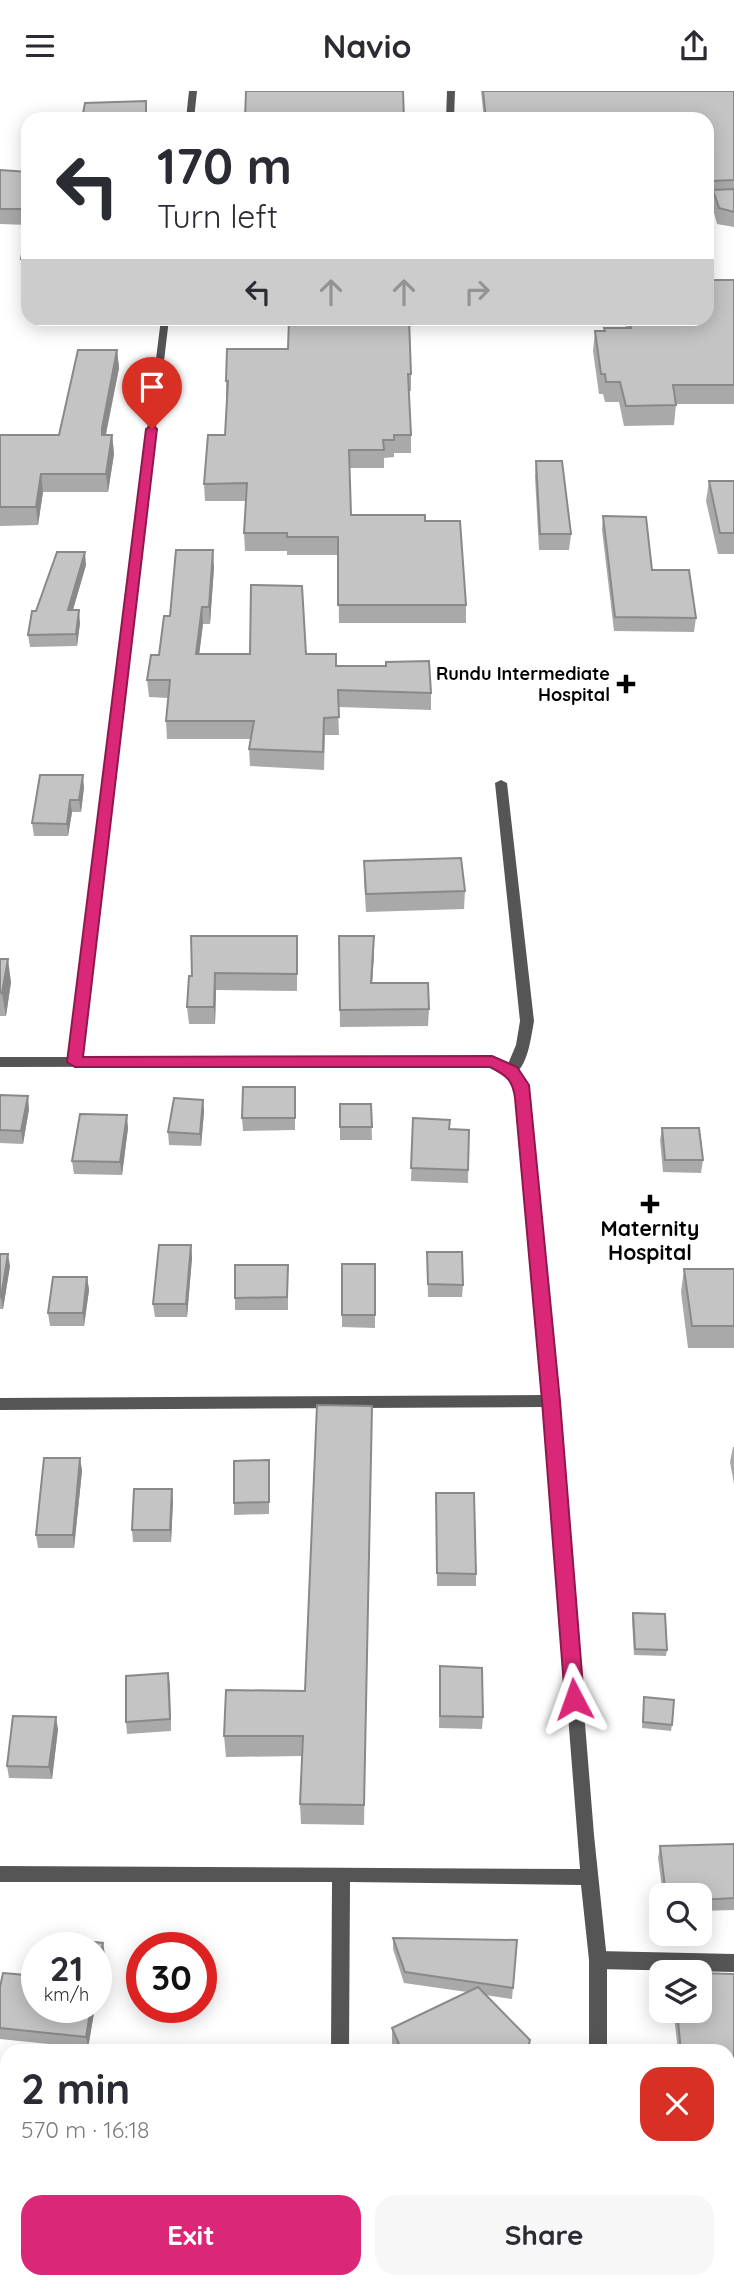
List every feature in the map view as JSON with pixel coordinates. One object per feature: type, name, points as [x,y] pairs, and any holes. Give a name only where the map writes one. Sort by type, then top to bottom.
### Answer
[{"type":"street","points":[[191,112],[193,91]]},
{"type":"street","points":[[450,112],[451,91]]},
{"type":"street","points":[[714,201],[734,200]]},
{"type":"street","points":[[75,1062],[164,326]]},
{"type":"street","points":[[501,783],[527,1021],[523,1045],[512,1071]]},
{"type":"street","points":[[0,1062],[492,1061],[512,1071],[521,1085],[551,1401],[598,1960],[598,2044]]},
{"type":"street","points":[[0,1404],[551,1401]]},
{"type":"street","points":[[0,1874],[590,1877]]},
{"type":"street","points":[[340,2044],[341,1874]]},
{"type":"street","points":[[598,1960],[734,1963]]},
{"type":"building","points":[[246,91],[403,91],[404,112],[245,112]]},
{"type":"building","points":[[483,91],[734,91],[734,180],[714,181],[714,112],[485,112]]},
{"type":"building","points":[[146,101],[146,112],[83,112],[85,103]]},
{"type":"building","points":[[0,170],[21,172],[21,209],[0,209]]},
{"type":"building","points":[[734,189],[734,212],[719,208],[714,190]]},
{"type":"building","points":[[714,280],[734,280],[734,385],[673,385],[676,405],[626,406],[620,382],[606,382],[605,374],[601,374],[595,331],[605,331],[604,328],[714,326]]},
{"type":"building","points":[[289,326],[409,326],[411,435],[394,435],[394,440],[383,440],[384,450],[349,450],[351,515],[425,515],[425,521],[460,521],[466,605],[338,605],[338,537],[287,537],[287,533],[244,533],[247,483],[204,484],[208,435],[225,435],[227,349],[288,349]]},
{"type":"building","points":[[78,350],[117,350],[102,428],[102,435],[112,435],[106,474],[41,474],[36,507],[0,507],[0,435],[59,435]]},
{"type":"building","points":[[536,461],[562,461],[571,534],[540,534]]},
{"type":"building","points":[[709,481],[734,481],[734,533],[720,533]]},
{"type":"building","points":[[603,516],[646,517],[652,570],[689,570],[696,618],[615,617]]},
{"type":"building","points":[[176,550],[213,550],[209,607],[202,607],[196,654],[250,654],[251,585],[302,586],[306,654],[336,654],[336,666],[386,666],[386,662],[429,661],[431,693],[338,690],[339,717],[324,718],[323,752],[249,749],[254,721],[166,721],[170,680],[147,680],[151,655],[159,655],[164,616],[170,616]]},
{"type":"building","points":[[57,552],[85,552],[68,610],[79,610],[76,634],[28,635],[32,611],[36,611]]},
{"type":"building","points":[[40,775],[83,775],[79,800],[70,800],[67,824],[32,823]]},
{"type":"building","points":[[461,858],[465,891],[366,894],[364,861]]},
{"type":"building","points":[[191,936],[297,936],[297,974],[215,973],[214,1007],[187,1007],[189,976],[192,976]]},
{"type":"building","points":[[339,936],[374,936],[371,983],[428,983],[429,1009],[340,1010]]},
{"type":"building","points":[[0,959],[8,959],[2,993],[0,993]]},
{"type":"building","points":[[243,1087],[295,1087],[295,1118],[242,1118]]},
{"type":"building","points":[[0,1095],[28,1096],[21,1131],[0,1130]]},
{"type":"building","points":[[174,1098],[203,1100],[200,1134],[168,1132]]},
{"type":"building","points":[[340,1104],[371,1104],[372,1127],[340,1127]]},
{"type":"building","points":[[80,1114],[127,1115],[120,1162],[72,1161]]},
{"type":"building","points":[[413,1118],[450,1120],[449,1129],[469,1130],[468,1170],[411,1168]]},
{"type":"building","points":[[662,1128],[699,1128],[703,1160],[665,1160]]},
{"type":"building","points":[[159,1245],[191,1245],[186,1304],[153,1304]]},
{"type":"building","points":[[427,1252],[462,1252],[463,1285],[428,1284]]},
{"type":"building","points":[[0,1254],[8,1254],[1,1297],[0,1297]]},
{"type":"building","points":[[342,1264],[375,1264],[375,1315],[342,1315]]},
{"type":"building","points":[[235,1265],[288,1265],[287,1297],[235,1298]]},
{"type":"building","points":[[684,1269],[734,1269],[734,1326],[692,1326]]},
{"type":"building","points":[[53,1277],[87,1277],[83,1313],[48,1313]]},
{"type":"building","points":[[317,1405],[372,1406],[364,1805],[300,1804],[303,1736],[224,1736],[226,1690],[305,1691]]},
{"type":"building","points":[[44,1458],[80,1458],[73,1535],[36,1535]]},
{"type":"building","points":[[269,1460],[269,1502],[234,1503],[234,1461]]},
{"type":"building","points":[[134,1489],[172,1489],[170,1530],[132,1530]]},
{"type":"building","points":[[436,1493],[474,1493],[476,1574],[437,1573]]},
{"type":"building","points":[[633,1613],[665,1614],[667,1650],[635,1649]]},
{"type":"building","points":[[440,1666],[482,1668],[483,1717],[440,1716]]},
{"type":"building","points":[[168,1673],[170,1719],[126,1722],[126,1676]]},
{"type":"building","points":[[644,1697],[674,1700],[672,1725],[643,1722]]},
{"type":"building","points":[[13,1716],[56,1717],[49,1767],[7,1766]]},
{"type":"building","points":[[734,1844],[734,1898],[712,1899],[712,1883],[665,1883],[660,1846]]},
{"type":"building","points":[[393,1938],[517,1940],[513,1988],[405,1972]]},
{"type":"building","points":[[3,1973],[21,1975],[21,2023],[88,2023],[86,2037],[0,2028],[0,1987]]},
{"type":"building","points":[[712,1973],[734,1974],[734,2044],[680,2044],[678,2023],[712,2023]]},
{"type":"building","points":[[478,1987],[530,2040],[529,2044],[399,2044],[392,2028]]},
{"type":"place","name":"Rundu Intermediate Hospital","points":[[626,684]]},
{"type":"place","name":"Maternity Hospital","points":[[650,1204]]},
{"type":"route","points":[[152,429],[75,1062],[492,1061],[512,1071],[521,1085],[523,1098],[551,1401],[574,1699]]}]
